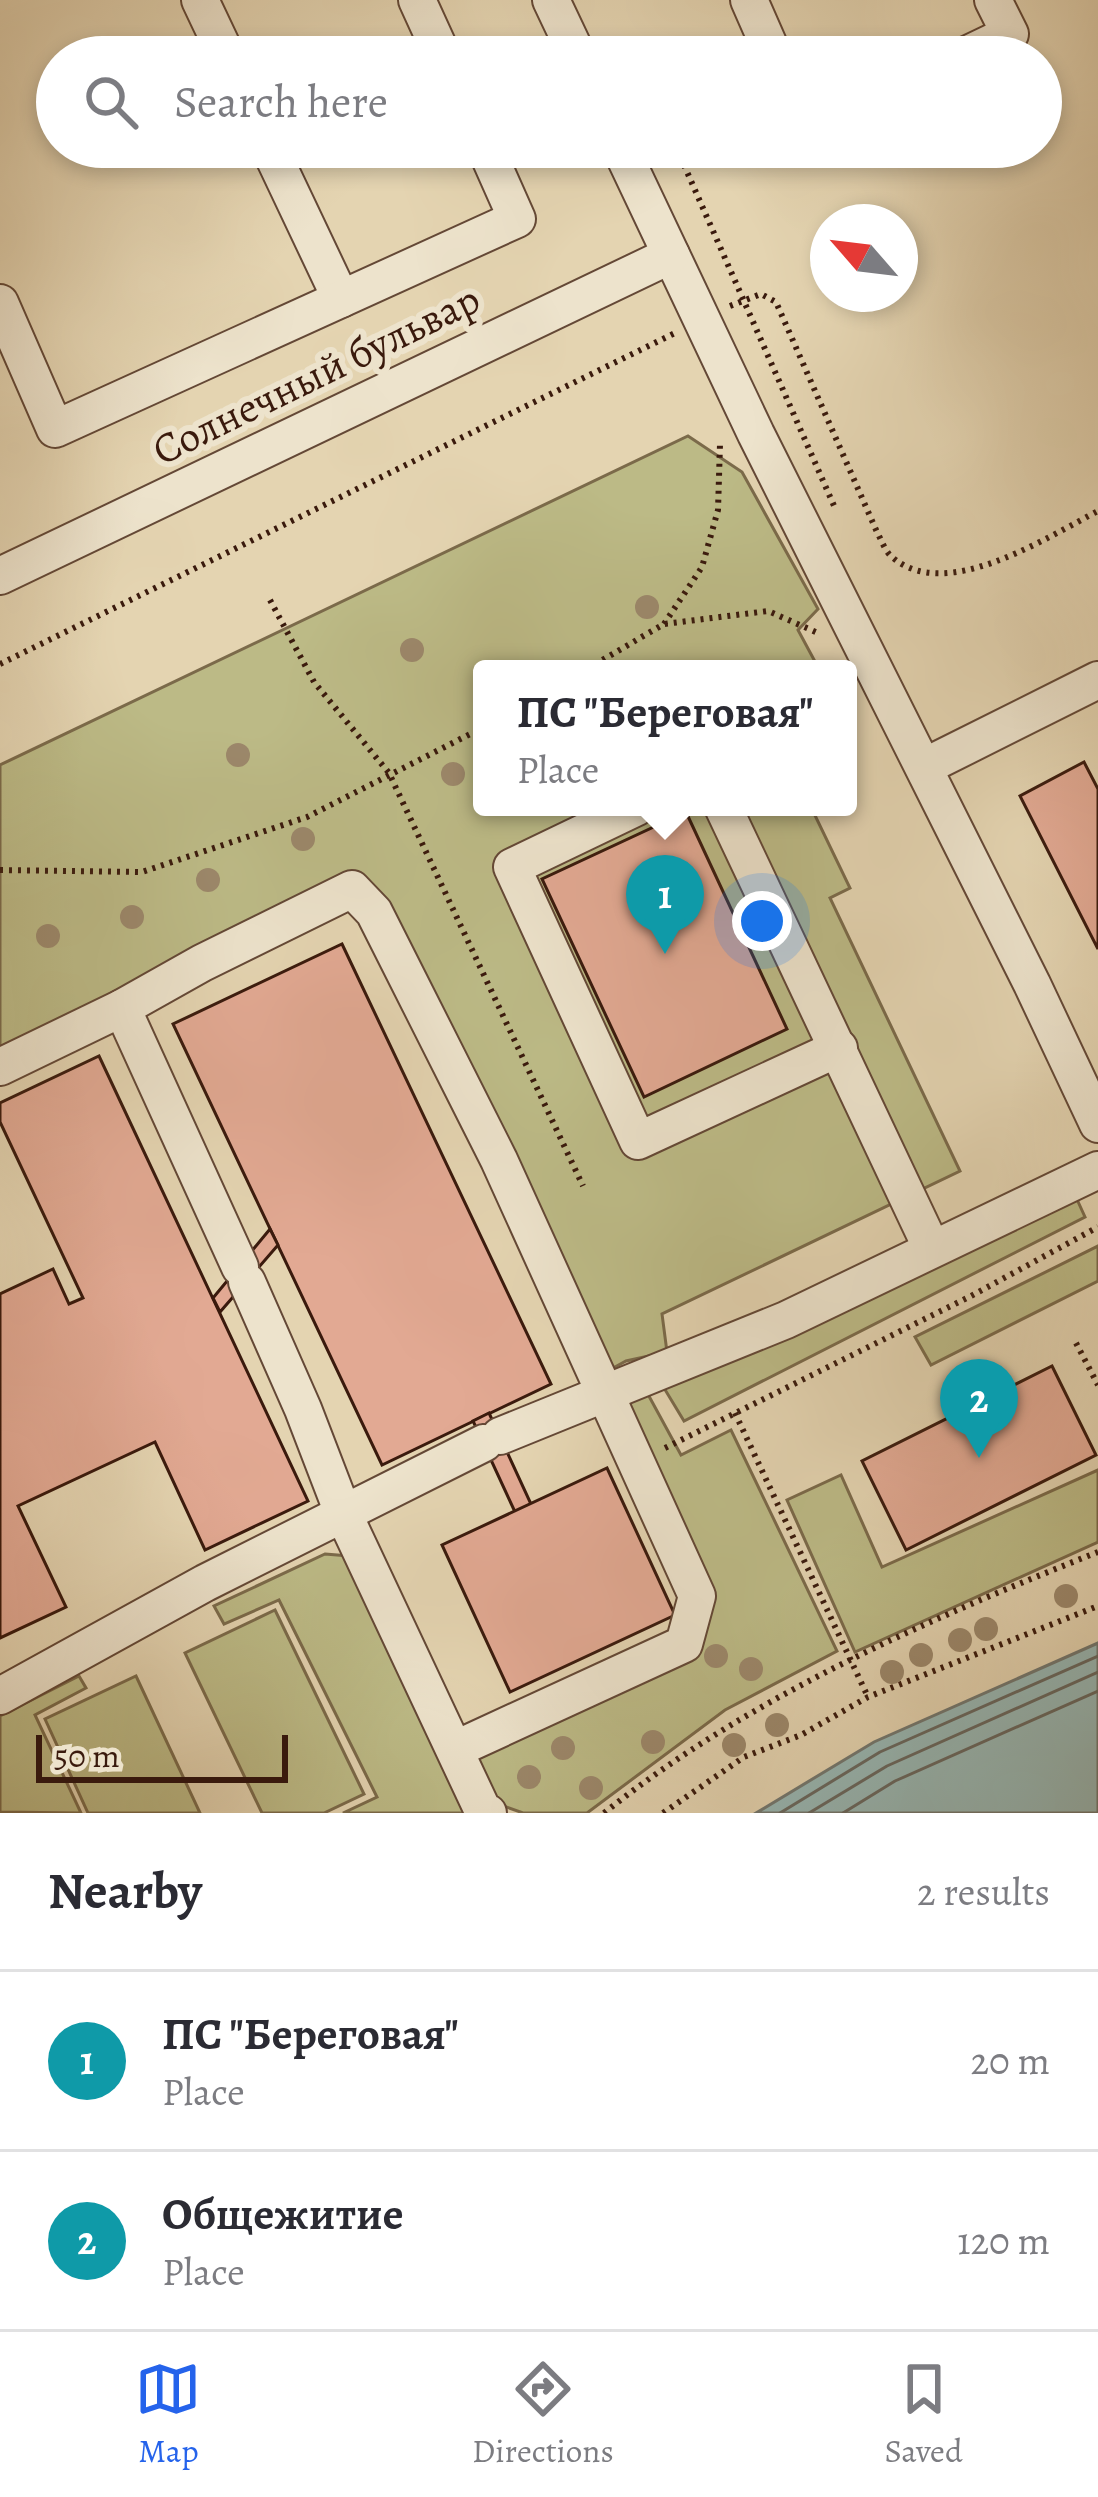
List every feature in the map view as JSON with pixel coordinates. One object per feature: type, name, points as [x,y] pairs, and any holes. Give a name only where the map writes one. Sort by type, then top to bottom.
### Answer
[{"type":"street","points":[[200,0],[216,36]]},
{"type":"street","points":[[417,0],[433,36]]},
{"type":"street","points":[[551,0],[568,36]]},
{"type":"street","points":[[749,0],[765,36]]},
{"type":"street","points":[[993,0],[1010,34],[1006,36]]},
{"type":"street","points":[[279,168],[341,299]]},
{"type":"street","points":[[0,304],[55,429],[518,219],[494,168]]},
{"type":"street","points":[[630,168],[671,254],[688,334],[924,767],[1098,1124]]},
{"type":"street","name":"Солнечный бульвар","points":[[0,576],[671,254]]},
{"type":"street","points":[[924,767],[1095,689]]},
{"type":"street","points":[[618,816],[512,867],[638,1142],[839,1048]]},
{"type":"street","points":[[727,816],[932,1249]]},
{"type":"street","points":[[0,1067],[352,889],[374,912],[499,1160],[697,1596],[684,1644],[456,1749]]},
{"type":"street","points":[[122,1008],[303,1409],[343,1513],[488,1813]]},
{"type":"street","points":[[0,1696],[205,1583],[492,1440],[786,1319],[1098,1170]]},
{"type":"path","points":[[0,664],[688,334],[743,298],[761,294],[776,302],[891,556],[921,571],[960,574],[1017,553],[1098,511]]},
{"type":"path","points":[[664,624],[702,567],[718,510],[720,435]]},
{"type":"path","points":[[270,600],[314,682],[388,772],[584,1186]]},
{"type":"path","points":[[602,660],[664,624],[768,611],[836,641]]},
{"type":"path","points":[[0,869],[142,872],[307,817],[473,732]]},
{"type":"path","points":[[634,1463],[971,1296],[1098,1227]]},
{"type":"path","points":[[1076,1343],[1098,1385]]},
{"type":"path","points":[[735,1413],[868,1697]]},
{"type":"path","points":[[604,1813],[756,1710],[853,1660],[1098,1552]]},
{"type":"path","points":[[663,1813],[744,1757],[801,1735],[868,1697],[1098,1606]]},
{"type":"shaded area","points":[[688,436],[742,472],[818,609],[798,630],[814,660],[473,660],[473,816],[815,816],[850,888],[830,898],[960,1171],[662,1314],[667,1352],[626,1361],[606,1372],[373,889],[0,1050],[0,765]]},
{"type":"shaded area","points":[[1075,1195],[1085,1217],[684,1421],[664,1388]]},
{"type":"shaded area","points":[[1098,1246],[1098,1281],[931,1365],[915,1337]]},
{"type":"shaded area","points":[[644,1387],[681,1455],[731,1430],[837,1651],[725,1710],[587,1813],[523,1813],[490,1801],[476,1769],[478,1757],[692,1650],[709,1600],[616,1402]]},
{"type":"shaded area","points":[[1098,1470],[1098,1542],[855,1652],[787,1500],[841,1475],[882,1567]]},
{"type":"shaded area","points":[[325,1554],[349,1556],[469,1813],[343,1813],[377,1797],[279,1600],[224,1624],[214,1606]]},
{"type":"shaded area","points":[[275,1610],[364,1794],[324,1813],[262,1813],[185,1653]]},
{"type":"shaded area","points":[[79,1676],[86,1688],[35,1715],[81,1813],[0,1812],[0,1716]]},
{"type":"shaded area","points":[[136,1676],[200,1813],[88,1813],[45,1719]]},
{"type":"water","points":[[1098,1643],[1098,1813],[756,1813],[874,1742]]},
{"type":"building","points":[[1084,762],[1098,789],[1098,949],[1020,796]]},
{"type":"building","points":[[677,816],[688,816],[787,1029],[644,1097],[542,879]]},
{"type":"building","points":[[342,944],[551,1384],[382,1465],[173,1024]]},
{"type":"building","points":[[99,1056],[308,1501],[205,1550],[155,1442],[18,1506],[66,1607],[0,1638],[0,1294],[53,1269],[69,1304],[83,1298],[0,1122],[0,1103]]},
{"type":"building","points":[[270,1229],[278,1245],[220,1312],[213,1298]]},
{"type":"building","points":[[1052,1366],[1096,1455],[906,1550],[862,1461]]},
{"type":"building","points":[[489,1413],[531,1504],[515,1512],[473,1421]]},
{"type":"building","points":[[607,1468],[675,1615],[510,1692],[442,1545]]},
{"type":"place","name":"ПС \"Береговая\"","points":[[665,954]]},
{"type":"place","name":"Общежитие","points":[[979,1458]]}]
